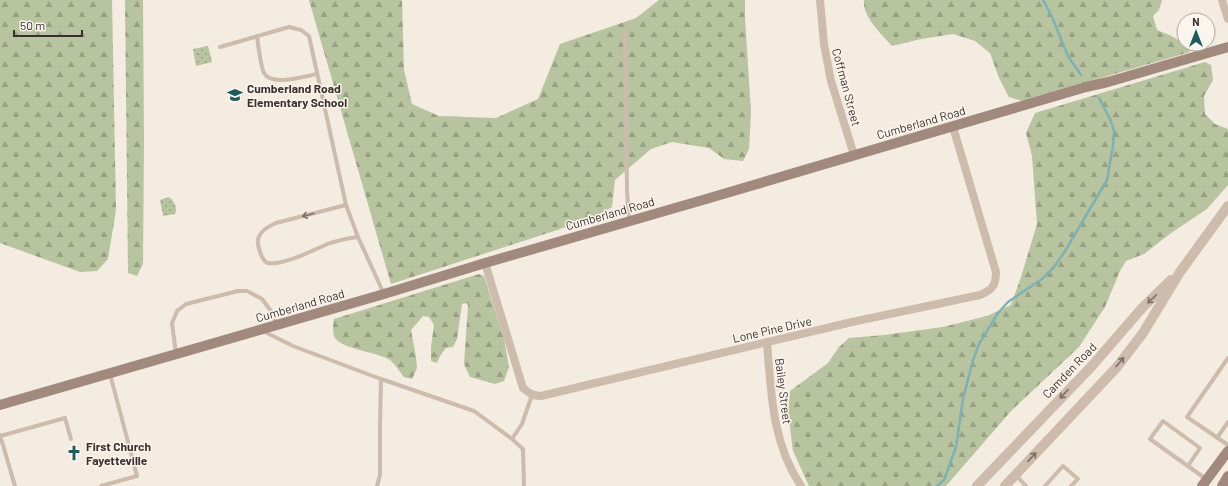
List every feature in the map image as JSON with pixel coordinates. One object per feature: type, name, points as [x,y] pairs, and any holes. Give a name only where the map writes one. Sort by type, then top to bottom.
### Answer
[{"type":"main road","name":"Cumberland Road","points":[[0,405],[630,222],[1080,88],[1228,48]]},
{"type":"main road","points":[[1205,483],[1228,451]]},
{"type":"main road","points":[[1222,486],[1228,476]]},
{"type":"street","name":"Coffman Street","points":[[820,0],[824,44],[831,81],[854,155]]},
{"type":"street","points":[[1222,0],[1228,19]]},
{"type":"street","name":"Lone Pine Drive","points":[[532,395],[540,396],[852,322],[980,295],[992,288],[996,280],[996,272],[953,127]]},
{"type":"street","name":"Camden Road","points":[[1005,486],[1117,367],[1151,320],[1180,272],[1228,206]]},
{"type":"street","points":[[485,263],[523,388],[532,395]]},
{"type":"street","name":"Camden Road","points":[[977,486],[1091,367],[1143,307],[1180,272]]},
{"type":"street","name":"Bailey Street","points":[[767,342],[776,430],[786,458],[801,486]]},
{"type":"lane","points":[[220,47],[289,27],[301,30],[309,36],[346,205],[358,237],[384,294]]},
{"type":"lane","points":[[625,30],[627,191],[630,222]]},
{"type":"lane","points":[[257,36],[264,73],[268,77],[282,80],[317,74]]},
{"type":"lane","points":[[346,205],[276,223],[268,227],[259,236],[258,247],[265,261],[269,264],[290,260],[332,243],[358,237]]},
{"type":"lane","points":[[176,354],[172,323],[177,311],[186,304],[238,291],[247,291],[262,299],[272,311],[277,325]]},
{"type":"lane","points":[[261,330],[293,346],[381,379],[474,411],[523,449],[524,486]]},
{"type":"lane","points":[[1228,358],[1187,417],[1228,445]]},
{"type":"lane","points":[[101,486],[137,476],[110,373]]},
{"type":"lane","points":[[377,486],[380,475],[381,379]]},
{"type":"lane","points":[[512,439],[522,424],[532,395]]},
{"type":"lane","points":[[15,486],[0,435],[65,418],[71,439]]},
{"type":"lane","points":[[1188,466],[1200,448],[1163,421],[1150,439],[1188,466],[1205,483]]},
{"type":"lane","points":[[1217,438],[1228,422]]},
{"type":"lane","points":[[1045,486],[1063,466],[1078,479],[1071,486]]},
{"type":"lane","points":[[1016,475],[1026,486]]},
{"type":"green space","points":[[0,0],[112,0],[116,210],[108,259],[97,271],[80,272],[0,243]]},
{"type":"green space","points":[[125,0],[143,0],[143,264],[137,276],[128,273]]},
{"type":"green space","points":[[309,0],[402,0],[404,70],[412,104],[439,116],[496,118],[538,99],[560,44],[636,18],[659,0],[745,0],[751,112],[749,149],[743,161],[724,159],[709,148],[672,142],[651,149],[615,180],[612,207],[594,218],[391,284]]},
{"type":"green space","points":[[864,0],[1162,0],[1159,10],[1153,16],[1157,30],[1176,39],[1176,52],[1190,52],[1022,101],[1009,97],[999,78],[990,53],[975,41],[953,34],[921,39],[892,46],[869,19],[864,6]]},
{"type":"green space","points":[[208,46],[212,62],[196,66],[193,49]]},
{"type":"green space","points":[[1205,62],[1211,65],[1213,80],[1204,96],[1205,114],[1215,124],[1228,129],[1228,185],[1207,209],[1171,233],[1144,254],[1126,261],[1120,271],[1105,307],[1079,347],[1011,411],[946,486],[809,486],[793,451],[788,413],[790,391],[828,363],[839,347],[849,338],[943,327],[987,316],[1011,305],[1037,224],[1032,156],[1026,133],[1035,113]]},
{"type":"green space","points":[[169,197],[175,204],[175,214],[163,216],[160,200]]},
{"type":"green space","points":[[479,274],[484,276],[504,339],[509,367],[504,381],[495,384],[470,377],[464,364],[467,303],[462,304],[457,339],[453,347],[446,348],[437,363],[431,361],[434,325],[429,317],[423,316],[411,330],[417,368],[412,379],[404,377],[390,360],[376,354],[345,345],[339,342],[334,336],[334,319]]},
{"type":"waterway","points":[[1043,0],[1052,17],[1068,56],[1081,75]]},
{"type":"waterway","points":[[937,486],[944,480],[956,447],[963,399],[973,360],[979,344],[998,313],[1008,302],[1042,279],[1054,267],[1107,180],[1114,131],[1110,119],[1099,98]]},
{"type":"place","name":"Cumberland Road Elementary School","points":[[235,95]]},
{"type":"place","name":"First Church Fayetteville","points":[[74,453]]}]
